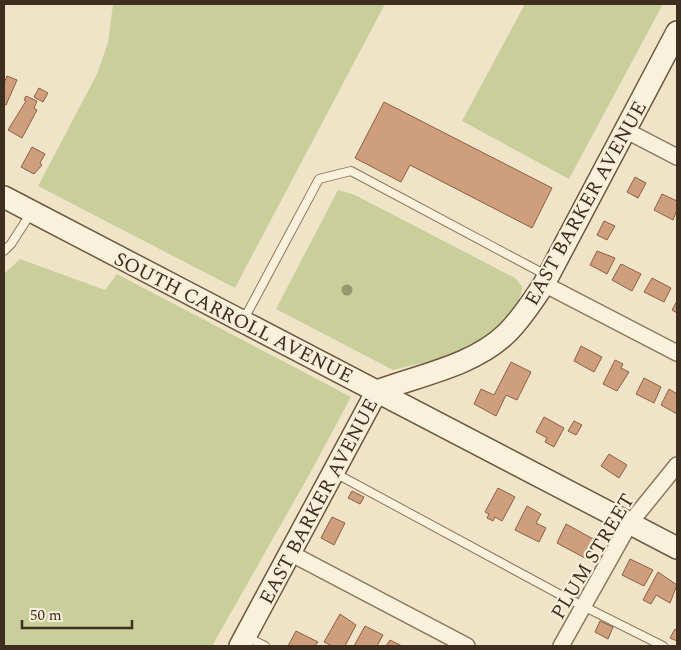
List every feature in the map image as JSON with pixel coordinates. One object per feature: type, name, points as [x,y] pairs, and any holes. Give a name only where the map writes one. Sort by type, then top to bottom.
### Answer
[{"type":"street","name":"EAST BARKER AVENUE","points":[[243,641],[377,391],[460,363],[485,350],[506,333],[546,280],[627,131],[677,32]]},
{"type":"street","points":[[627,131],[677,157]]},
{"type":"street","name":"SOUTH CARROLL AVENUE","points":[[4,197],[677,548]]},
{"type":"street","points":[[546,280],[677,353]]},
{"type":"street","name":"PLUM STREET","points":[[561,646],[630,523],[677,465]]},
{"type":"street","points":[[290,553],[467,646]]},
{"type":"lane","points":[[243,321],[319,179],[350,171],[546,280]]},
{"type":"lane","points":[[4,251],[7,242],[32,211]]},
{"type":"lane","points":[[334,472],[583,606],[664,646]]},
{"type":"lane","points":[[243,641],[265,646]]},
{"type":"green space","points":[[113,4],[385,4],[235,288],[38,186],[97,74],[108,43]]},
{"type":"green space","points":[[525,4],[663,4],[569,179],[462,121]]},
{"type":"green space","points":[[338,190],[355,195],[515,278],[522,286],[515,306],[498,326],[466,349],[442,358],[393,370],[276,309]]},
{"type":"green space","points":[[20,259],[105,290],[117,274],[351,397],[212,646],[4,646],[4,274]]},
{"type":"building","points":[[7,76],[17,80],[6,105],[4,104],[4,83]]},
{"type":"building","points":[[39,88],[48,93],[43,102],[34,97]]},
{"type":"building","points":[[26,96],[37,101],[34,108],[37,110],[22,138],[8,130],[26,101],[24,100]]},
{"type":"building","points":[[384,102],[552,188],[532,228],[410,165],[401,182],[355,158]]},
{"type":"building","points":[[32,147],[45,154],[40,163],[42,165],[34,174],[21,167]]},
{"type":"building","points":[[635,177],[646,183],[638,198],[627,192]]},
{"type":"building","points":[[662,194],[677,201],[677,210],[673,220],[654,210]]},
{"type":"building","points":[[604,221],[615,226],[607,240],[597,235]]},
{"type":"building","points":[[597,251],[615,258],[607,274],[590,265]]},
{"type":"building","points":[[621,264],[641,274],[632,291],[612,280]]},
{"type":"building","points":[[652,278],[671,288],[664,302],[644,292]]},
{"type":"building","points":[[677,301],[677,313],[672,310]]},
{"type":"building","points":[[581,346],[602,357],[594,372],[574,361]]},
{"type":"building","points":[[615,360],[623,364],[621,368],[629,372],[617,391],[603,384]]},
{"type":"building","points":[[511,362],[531,372],[517,400],[506,395],[496,416],[474,404],[481,389],[494,395]]},
{"type":"building","points":[[644,378],[661,387],[654,403],[636,394]]},
{"type":"building","points":[[669,389],[677,394],[677,414],[661,405]]},
{"type":"building","points":[[544,417],[564,428],[554,447],[545,442],[547,438],[536,432]]},
{"type":"building","points":[[574,421],[582,425],[576,435],[568,431]]},
{"type":"building","points":[[609,454],[627,465],[619,478],[601,466]]},
{"type":"building","points":[[498,488],[515,497],[502,521],[495,517],[493,521],[487,518],[489,514],[485,512]]},
{"type":"building","points":[[352,491],[364,497],[360,504],[348,498]]},
{"type":"building","points":[[527,506],[541,514],[536,523],[546,528],[539,542],[515,530]]},
{"type":"building","points":[[332,517],[345,523],[334,545],[321,538]]},
{"type":"building","points":[[566,524],[595,540],[585,558],[557,543]]},
{"type":"building","points":[[630,559],[653,570],[644,586],[622,575]]},
{"type":"building","points":[[658,572],[677,585],[670,603],[656,595],[651,604],[643,600]]},
{"type":"building","points":[[340,614],[356,625],[345,646],[332,646],[324,642]]},
{"type":"building","points":[[600,621],[613,627],[608,639],[595,632]]},
{"type":"building","points":[[365,626],[383,635],[377,646],[354,646]]},
{"type":"building","points":[[675,629],[677,630],[677,641],[670,638]]},
{"type":"building","points":[[296,631],[318,642],[315,646],[288,646]]},
{"type":"building","points":[[390,640],[402,646],[386,646]]}]
